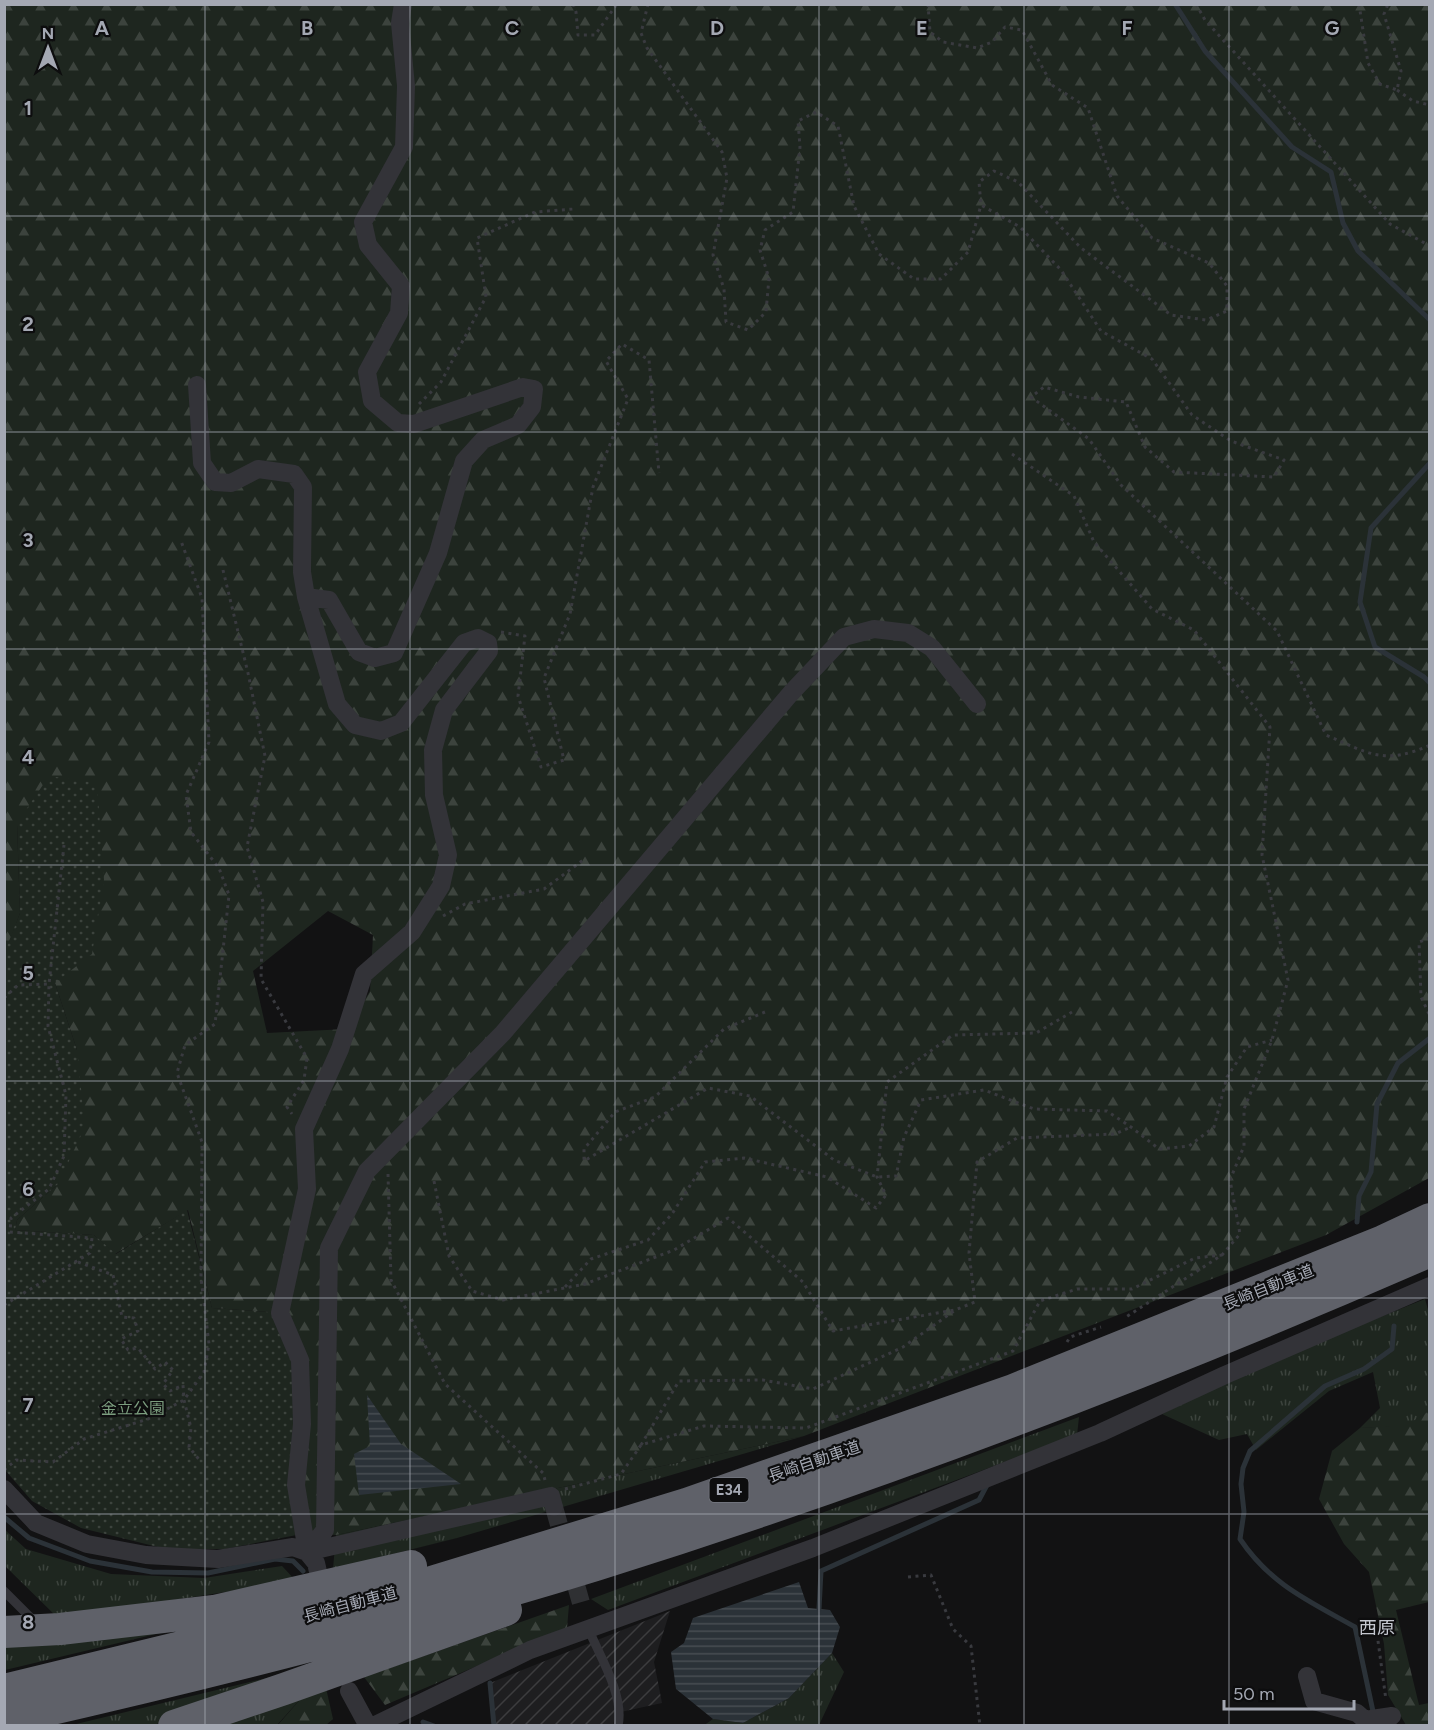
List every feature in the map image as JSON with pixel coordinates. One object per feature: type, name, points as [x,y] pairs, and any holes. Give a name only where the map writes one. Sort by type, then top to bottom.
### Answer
[{"type":"highway","name":"長崎自動車道","points":[[4,1690],[252,1630],[428,1583],[686,1504],[1013,1389],[1383,1241],[1430,1219]]},
{"type":"highway","name":"長崎自動車道","points":[[4,1720],[125,1693],[272,1656],[604,1562],[780,1505],[912,1459],[1265,1322],[1430,1251]]},
{"type":"highway","points":[[174,1725],[467,1625],[803,1502],[912,1459]]},
{"type":"highway","points":[[4,1632],[43,1630],[214,1611],[686,1504]]},
{"type":"street","points":[[306,597],[329,600],[359,652],[375,658],[394,653],[438,553],[464,461],[483,440],[518,424],[532,407],[534,389],[523,387],[414,424],[398,423],[372,401],[367,372],[399,313],[401,286],[368,245],[363,222],[404,147],[406,86],[400,22],[403,4]]},
{"type":"street","points":[[197,385],[202,463],[214,482],[231,483],[258,469],[294,474],[303,487],[302,572],[306,597],[337,704],[356,725],[381,732],[401,723],[464,643],[478,638],[488,643],[489,651],[444,710],[433,750],[434,795],[448,855],[441,886],[412,932],[364,974],[340,1049],[304,1130],[307,1189],[280,1313],[300,1360],[302,1424],[296,1485],[307,1552],[316,1563],[319,1576]]},
{"type":"street","points":[[307,1552],[325,1530],[329,1248],[367,1171],[503,1033],[791,693],[844,637],[874,629],[908,633],[932,648],[977,704]]},
{"type":"street","points":[[373,1725],[530,1650],[585,1619],[813,1548],[1100,1433],[1225,1375],[1430,1286]]},
{"type":"street","points":[[4,1489],[36,1523],[87,1544],[146,1555],[218,1558],[293,1547],[307,1552],[552,1502]]},
{"type":"street","points":[[1307,1676],[1314,1701],[1376,1720]]},
{"type":"street","points":[[349,1691],[368,1725]]},
{"type":"lane","points":[[4,1591],[43,1630]]},
{"type":"lane","points":[[585,1619],[617,1696],[618,1725]]},
{"type":"path","points":[[573,4],[578,35],[595,35],[617,4]]},
{"type":"path","points":[[648,4],[641,33],[646,48],[722,152],[727,178],[713,255],[724,289],[726,322],[748,330],[766,312],[769,278],[760,250],[765,230],[793,212],[800,147],[798,121],[816,112],[838,126],[854,206],[879,254],[914,279],[941,279],[968,252],[981,205],[979,182],[994,171],[1018,182],[1081,248],[1171,315],[1206,320],[1227,311],[1227,286],[1209,263],[1152,238],[1117,196],[1088,108],[1052,85],[1022,30],[1005,27],[992,42],[977,48],[943,42],[930,32],[927,4]]},
{"type":"path","points":[[1196,4],[1205,20],[1390,224],[1430,246]]},
{"type":"path","points":[[1359,4],[1368,63],[1380,84],[1397,90],[1413,101],[1430,105]]},
{"type":"path","points":[[1388,4],[1384,14],[1401,71],[1397,90]]},
{"type":"path","points":[[981,205],[1020,227],[1061,270],[1101,331],[1152,359],[1192,415],[1231,441],[1284,460],[1274,477],[1174,472],[1145,447],[1126,402],[1079,398],[1044,387],[1031,397],[1089,440],[1121,485],[1277,631],[1326,735],[1377,756],[1409,754],[1430,745]]},
{"type":"path","points":[[398,423],[441,382],[486,297],[477,238],[535,212],[574,209]]},
{"type":"path","points":[[488,643],[501,632],[525,636],[518,696],[541,767],[564,760],[544,678],[570,614],[593,487],[628,399],[606,362],[622,344],[649,360],[659,473]]},
{"type":"path","points":[[1012,454],[1074,496],[1094,542],[1152,609],[1194,630],[1270,728],[1262,855],[1288,980],[1272,1040],[1244,1109],[1244,1146],[1230,1180],[1240,1234],[1222,1255],[1120,1320]]},
{"type":"path","points":[[4,1470],[16,1460],[53,1462],[84,1439],[148,1419],[184,1400],[204,1372],[209,1344],[201,1278],[202,1142],[177,1073],[185,1045],[214,1024],[229,895],[219,868],[191,832],[186,795],[209,742],[202,598],[181,542]]},
{"type":"path","points":[[222,570],[248,673],[265,756],[247,847],[263,902],[261,979],[307,1058],[304,1080],[287,1107],[304,1130]]},
{"type":"path","points":[[4,1305],[90,1253],[92,1238],[10,1232],[11,1218],[49,1189],[64,1156],[66,1095],[48,1026],[49,984],[64,845]]},
{"type":"path","points":[[412,932],[465,904],[544,889],[586,858]]},
{"type":"path","points":[[1430,938],[1419,942],[1420,997],[1430,1016]]},
{"type":"path","points":[[4,998],[18,985],[49,984]]},
{"type":"path","points":[[765,1012],[724,1029],[655,1097],[615,1113],[584,1149],[584,1161],[708,1088],[750,1096],[834,1160],[877,1177],[896,1176],[904,1137],[921,1100],[984,1090],[1034,1109],[1107,1111],[1159,1149],[1189,1146],[1214,1127],[1227,1077],[1247,1047],[1272,1040]]},
{"type":"path","points":[[563,1288],[591,1259],[648,1240],[672,1214],[705,1162],[744,1158],[827,1177],[876,1208],[886,1195],[877,1177],[887,1082],[953,1035],[1036,1033],[1072,1012]]},
{"type":"path","points":[[434,1181],[449,1256],[471,1291],[503,1300],[585,1284],[674,1250],[728,1218],[803,1282],[833,1331],[955,1310],[975,1302],[969,1253],[977,1162],[1017,1138],[1115,1134],[1131,1127]]},
{"type":"path","points":[[387,1150],[391,1280],[445,1384],[543,1473],[552,1502],[571,1487],[621,1474],[679,1381],[763,1380],[813,1389],[903,1347],[955,1310]]},
{"type":"path","points":[[641,1445],[704,1425],[806,1428],[1013,1351],[1040,1300],[1077,1289],[1132,1289],[1195,1258],[1222,1255]]},
{"type":"path","points":[[77,1261],[113,1275],[122,1317],[134,1318],[138,1331],[121,1339],[128,1350],[138,1348],[155,1369],[165,1362],[173,1370],[163,1384],[170,1391],[183,1385],[191,1428],[189,1447],[201,1462]]},
{"type":"path","points":[[1064,1349],[1070,1336],[1110,1324]]},
{"type":"path","points":[[908,1577],[931,1575],[952,1629],[971,1646],[980,1725]]},
{"type":"path","points":[[1376,1626],[1384,1695],[1376,1720]]},
{"type":"shaded area","points":[[367,1395],[401,1444],[461,1484],[359,1495],[354,1454],[370,1446]]},
{"type":"shaded area","points":[[799,1582],[808,1608],[830,1610],[840,1627],[832,1653],[789,1698],[743,1723],[713,1719],[676,1689],[671,1652],[684,1643],[693,1618]]},
{"type":"shaded area","points":[[670,1611],[654,1662],[662,1703],[616,1713],[613,1725],[494,1725],[490,1683]]},
{"type":"green space","points":[[5,5],[1429,5],[1429,1178],[1326,1235],[804,1436],[336,1535],[307,1533],[285,1313],[212,1308],[188,1210],[115,1254],[94,1235],[15,1230],[17,1220],[58,1184],[77,1050],[55,983],[17,823],[20,913],[5,954]],"holes":[[[328,911],[373,935],[370,991],[347,1029],[267,1033],[253,971]]]},
{"type":"green space","name":"金立公園","points":[[49,776],[97,783],[104,880],[92,954],[55,983],[77,1050],[85,1127],[58,1184],[17,1220],[15,1230],[94,1235],[116,1254],[187,1210],[212,1308],[285,1313],[304,1360],[301,1485],[307,1533],[225,1549],[166,1549],[81,1528],[32,1501],[5,1470],[4,954],[20,913],[17,823]]},
{"type":"green space","points":[[1425,1299],[1430,1317],[1429,1411],[1407,1426],[1360,1428],[1380,1408],[1373,1372],[1329,1391],[1256,1450],[1247,1434],[1219,1440],[1162,1414],[1278,1358]]},
{"type":"green space","points":[[1429,1411],[1429,1602],[1396,1610],[1419,1705],[1429,1703],[1429,1725],[1406,1725],[1388,1695],[1384,1644],[1369,1572],[1344,1544],[1319,1499],[1332,1451],[1360,1428],[1407,1425]]},
{"type":"green space","points":[[1079,1417],[1077,1435],[608,1610],[591,1599]]},
{"type":"green space","points":[[804,1436],[457,1538],[333,1569],[336,1535]]},
{"type":"green space","points":[[4,1529],[26,1549],[111,1574],[204,1578],[282,1566],[296,1581],[58,1618],[5,1566]]},
{"type":"green space","points":[[569,1605],[567,1628],[385,1705],[364,1677]]},
{"type":"green space","points":[[219,1619],[5,1670],[4,1646]]},
{"type":"green space","points":[[832,1653],[844,1672],[819,1725],[703,1726],[713,1719],[743,1723],[789,1698]]},
{"type":"green space","points":[[312,1667],[154,1725],[68,1726]]},
{"type":"green space","points":[[326,1688],[333,1719],[326,1725],[277,1726],[304,1695]]},
{"type":"green space","points":[[304,1695],[277,1725],[206,1726]]},
{"type":"waterway","points":[[1175,4],[1205,51],[1292,147],[1331,172],[1343,223],[1358,251],[1430,320]]},
{"type":"waterway","points":[[1430,463],[1371,528],[1360,602],[1375,647],[1430,683]]},
{"type":"waterway","points":[[1357,1222],[1359,1196],[1371,1172],[1377,1104],[1398,1063],[1430,1038]]},
{"type":"waterway","points":[[1374,1716],[1355,1627],[1292,1591],[1265,1568],[1240,1539],[1244,1512],[1241,1484],[1243,1468],[1250,1451],[1325,1386],[1364,1369],[1392,1349],[1394,1326]]},
{"type":"waterway","points":[[819,1609],[821,1571],[979,1500],[987,1485]]},
{"type":"waterway","points":[[4,1517],[29,1538],[90,1561],[152,1572],[208,1573],[275,1559],[293,1561],[303,1571]]},
{"type":"waterway","points":[[490,1683],[494,1726]]},
{"type":"waterway","points":[[423,1722],[434,1726]]},
{"type":"tunnel","points":[[554,1507],[583,1610]]},
{"type":"district","name":"西原","points":[[1377,1628]]}]
